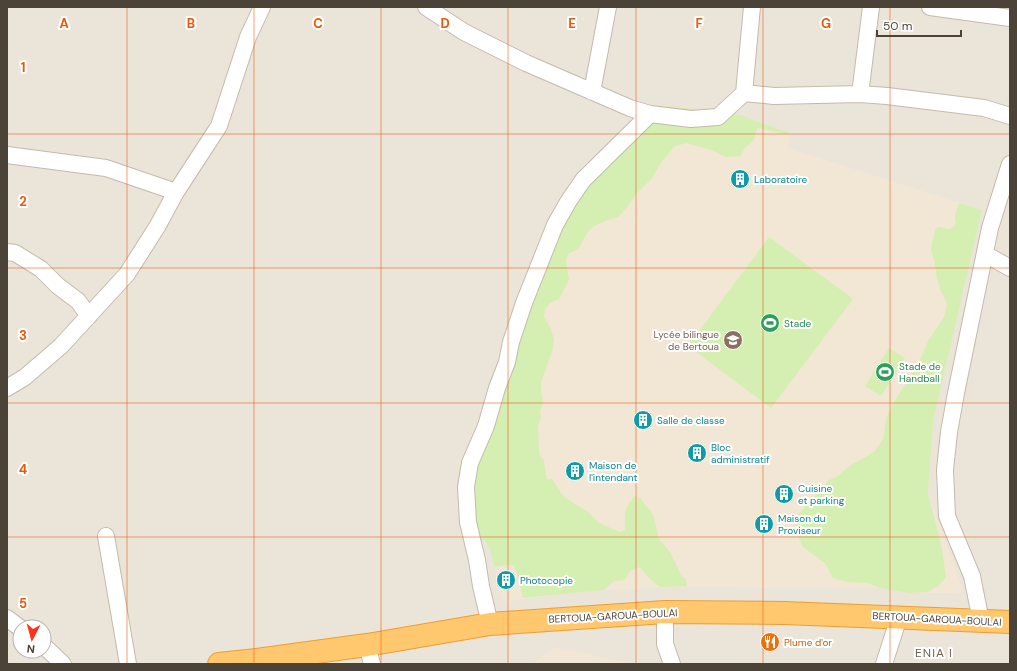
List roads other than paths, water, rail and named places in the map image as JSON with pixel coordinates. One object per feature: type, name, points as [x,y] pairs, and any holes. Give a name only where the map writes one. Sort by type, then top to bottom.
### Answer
[{"type":"highway","name":"BERTOUA-GAROUA-BOULAI","points":[[219,664],[257,660],[370,654],[490,624],[665,612],[784,613],[1010,622]]},
{"type":"street","points":[[7,388],[25,377],[62,346],[127,274],[157,227],[176,192],[220,126],[248,38],[262,7]]},
{"type":"street","points":[[426,7],[464,32],[526,63],[592,92],[630,108],[650,114],[691,119],[718,117],[744,93],[752,7]]},
{"type":"street","points":[[592,92],[608,7]]},
{"type":"street","points":[[860,94],[871,7]]},
{"type":"street","points":[[930,7],[1010,18]]},
{"type":"street","points":[[744,93],[792,96],[860,94],[976,107],[1010,116]]},
{"type":"street","points":[[490,624],[468,522],[466,487],[470,463],[489,418],[497,388],[507,362],[511,342],[524,304],[555,225],[583,180],[650,114]]},
{"type":"street","points":[[7,155],[106,168],[176,192]]},
{"type":"street","points":[[981,621],[972,576],[947,516],[945,470],[949,432],[956,393],[990,228],[1010,164]]},
{"type":"street","points":[[7,252],[15,253],[41,269],[58,286],[78,301],[89,316]]},
{"type":"street","points":[[985,254],[1010,268]]},
{"type":"street","points":[[106,536],[128,664]]},
{"type":"street","points":[[665,612],[665,644],[672,664]]},
{"type":"street","points":[[884,664],[899,617]]},
{"type":"street","points":[[52,654],[63,664]]},
{"type":"place","name":"Laboratoire","points":[[740,179]]},
{"type":"place","name":"Stade","points":[[770,323]]},
{"type":"place","name":"Lycée bilingue de Bertoua","points":[[733,340]]},
{"type":"place","name":"Stade de Handball","points":[[885,372]]},
{"type":"place","name":"Salle de classe","points":[[643,420]]},
{"type":"place","name":"Bloc administratif","points":[[697,453]]},
{"type":"place","name":"Maison de l'intendant","points":[[575,471]]},
{"type":"place","name":"Cuisine et parking","points":[[784,494]]},
{"type":"place","name":"Maison du Proviseur","points":[[764,524]]},
{"type":"place","name":"Photocopie","points":[[506,580]]},
{"type":"place","name":"Plume d'or","points":[[770,642]]},
{"type":"district","name":"ENIA I","points":[[934,653]]}]
